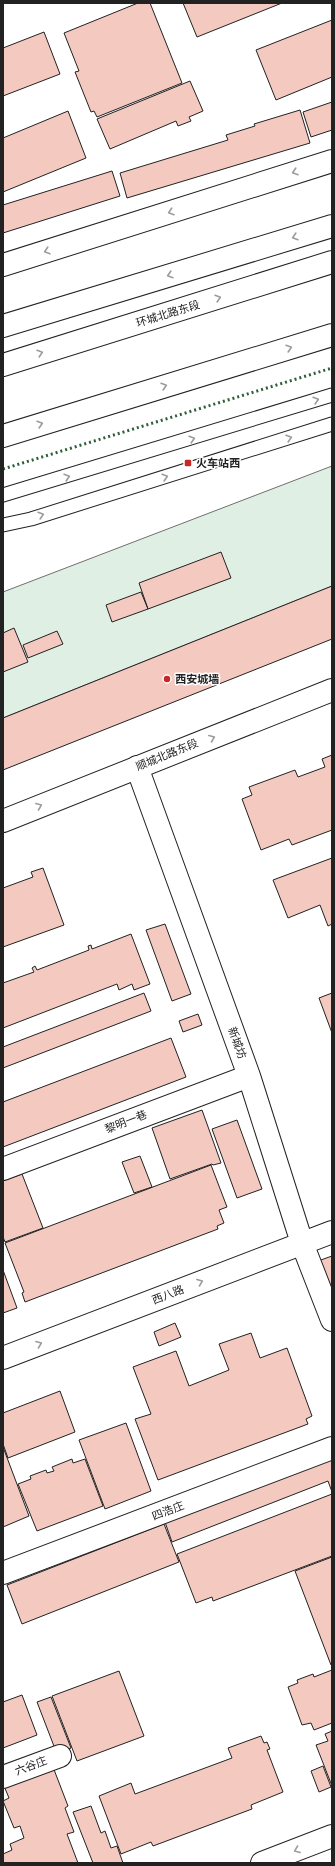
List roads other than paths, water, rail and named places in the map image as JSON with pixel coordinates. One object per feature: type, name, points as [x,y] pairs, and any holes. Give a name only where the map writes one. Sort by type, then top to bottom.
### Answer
[{"type":"street","points":[[3,265],[332,161]]},
{"type":"street","points":[[3,326],[332,226]]},
{"type":"street","name":"环城北路东段","points":[[3,365],[332,262]]},
{"type":"street","points":[[3,436],[332,335]]},
{"type":"street","name":"顺城北路东段","points":[[3,821],[332,690]]},
{"type":"street","name":"新城坊","points":[[137,767],[249,1076],[302,1243],[332,1320]]},
{"type":"street","name":"黎明一巷","points":[[3,1169],[249,1076]]},
{"type":"street","name":"西八路","points":[[3,1358],[332,1232]]},
{"type":"street","name":"四浩庄","points":[[3,1573],[332,1448]]},
{"type":"street","name":"六谷庄","points":[[3,1777],[60,1756]]},
{"type":"street","points":[[262,1863],[332,1836]]},
{"type":"lane","points":[[3,495],[332,395]]},
{"type":"lane","points":[[3,525],[31,519],[332,424]]},
{"type":"place","name":"火车站西","points":[[188,463]]},
{"type":"place","name":"西安城墙","points":[[167,679]]}]
